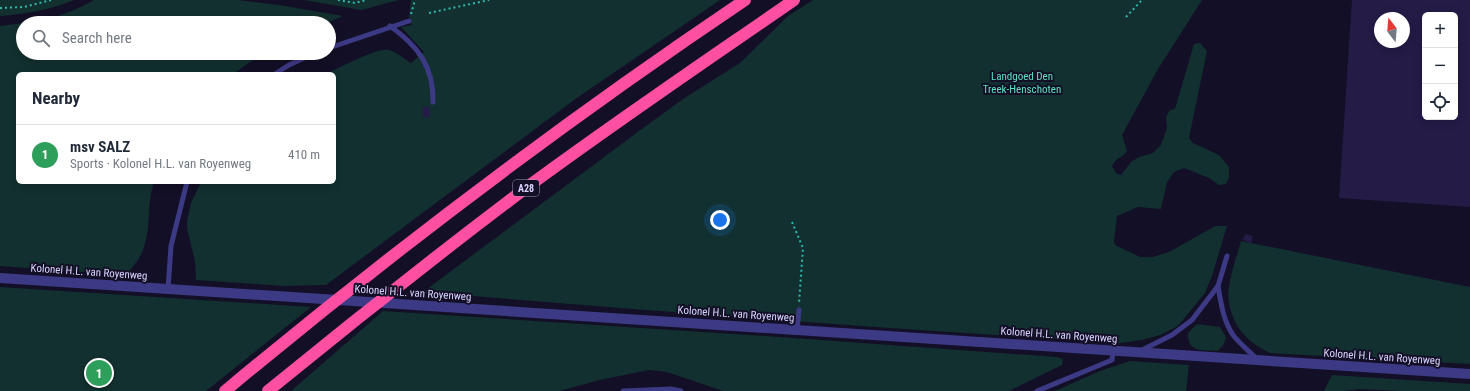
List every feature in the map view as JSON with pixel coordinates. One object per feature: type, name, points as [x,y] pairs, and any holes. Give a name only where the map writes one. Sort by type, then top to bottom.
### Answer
[{"type":"highway","name":"A28","points":[[225,391],[316,316],[509,168],[642,70],[745,0]]},
{"type":"highway","name":"A28","points":[[268,391],[423,266],[523,190],[657,93],[794,0]]},
{"type":"street","name":"Kolonel H.L. van Royenweg","points":[[0,278],[1470,374]]},
{"type":"lane","points":[[336,45],[390,26],[409,21]]},
{"type":"lane","points":[[390,26],[408,41],[428,67],[433,88],[433,102]]},
{"type":"lane","points":[[278,72],[300,60]]},
{"type":"lane","points":[[168,289],[171,246],[186,184]]},
{"type":"lane","points":[[1136,352],[1172,335],[1182,328],[1200,310],[1218,286],[1227,256]]},
{"type":"lane","points":[[1218,286],[1222,312],[1230,330],[1234,336],[1260,361]]},
{"type":"lane","points":[[797,330],[799,310]]},
{"type":"lane","points":[[1037,391],[1112,360],[1113,351]]},
{"type":"lane","points":[[623,391],[671,389],[681,391]]},
{"type":"path","points":[[0,8],[24,7],[51,0]]},
{"type":"path","points":[[338,0],[355,3],[366,0]]},
{"type":"path","points":[[409,21],[415,0]]},
{"type":"path","points":[[429,13],[489,0]]},
{"type":"path","points":[[1126,17],[1142,0]]},
{"type":"path","points":[[792,222],[802,248],[799,310]]},
{"type":"green space","points":[[0,0],[74,0],[38,11],[0,16]]},
{"type":"green space","points":[[94,0],[238,0],[279,5],[343,16],[336,19],[336,16],[57,16],[77,9]]},
{"type":"green space","points":[[304,0],[399,0],[361,10]]},
{"type":"green space","points":[[411,0],[720,0],[574,100],[326,285],[284,286],[196,280],[195,261],[187,229],[187,221],[191,203],[200,184],[336,184],[336,72],[330,72],[367,55],[383,50],[392,51],[411,63],[424,52],[401,27],[412,25],[409,17]]},
{"type":"green space","name":"Landgoed Den Treek-Henschoten","points":[[813,0],[1202,0],[1158,69],[1122,135],[1127,151],[1112,166],[1116,173],[1121,175],[1131,162],[1139,157],[1153,153],[1161,145],[1167,128],[1166,117],[1170,110],[1175,109],[1194,44],[1200,43],[1207,51],[1189,138],[1193,143],[1219,155],[1229,167],[1229,177],[1226,184],[1219,185],[1209,178],[1184,168],[1174,172],[1167,182],[1161,209],[1138,207],[1117,216],[1114,241],[1115,245],[1140,257],[1153,257],[1169,252],[1215,226],[1227,226],[1212,276],[1205,293],[1178,326],[1160,335],[1142,340],[1120,343],[945,332],[423,292],[683,99],[740,63],[788,16]]},
{"type":"green space","points":[[16,24],[16,60],[253,60],[236,72],[16,72],[16,184],[154,184],[150,200],[145,244],[139,259],[126,275],[0,266],[0,26]]},
{"type":"green space","points":[[1241,241],[1470,287],[1470,364],[1270,353],[1262,349],[1244,335],[1236,323],[1228,298],[1228,290]]},
{"type":"green space","points":[[0,287],[311,307],[206,391],[0,391]]},
{"type":"green space","points":[[383,311],[765,336],[1057,357],[1063,359],[1062,365],[1009,391],[723,391],[670,373],[649,370],[600,380],[559,391],[291,391]]},
{"type":"green space","points":[[1197,324],[1220,327],[1226,337],[1224,344],[1218,351],[1197,349],[1190,344],[1188,333]]},
{"type":"green space","points":[[1130,361],[1189,365],[1186,391],[1055,391],[1100,371]]},
{"type":"green space","points":[[1332,375],[1470,384],[1470,391],[1402,391],[1359,389],[1324,391]]},
{"type":"building","points":[[1352,0],[1470,0],[1470,207],[1339,198]]},
{"type":"building","points":[[423,107],[430,107],[430,117],[423,117]]},
{"type":"building","points":[[1245,234],[1253,236],[1251,243],[1243,240]]},
{"type":"place","name":"msv SALZ","points":[[99,373]]}]
